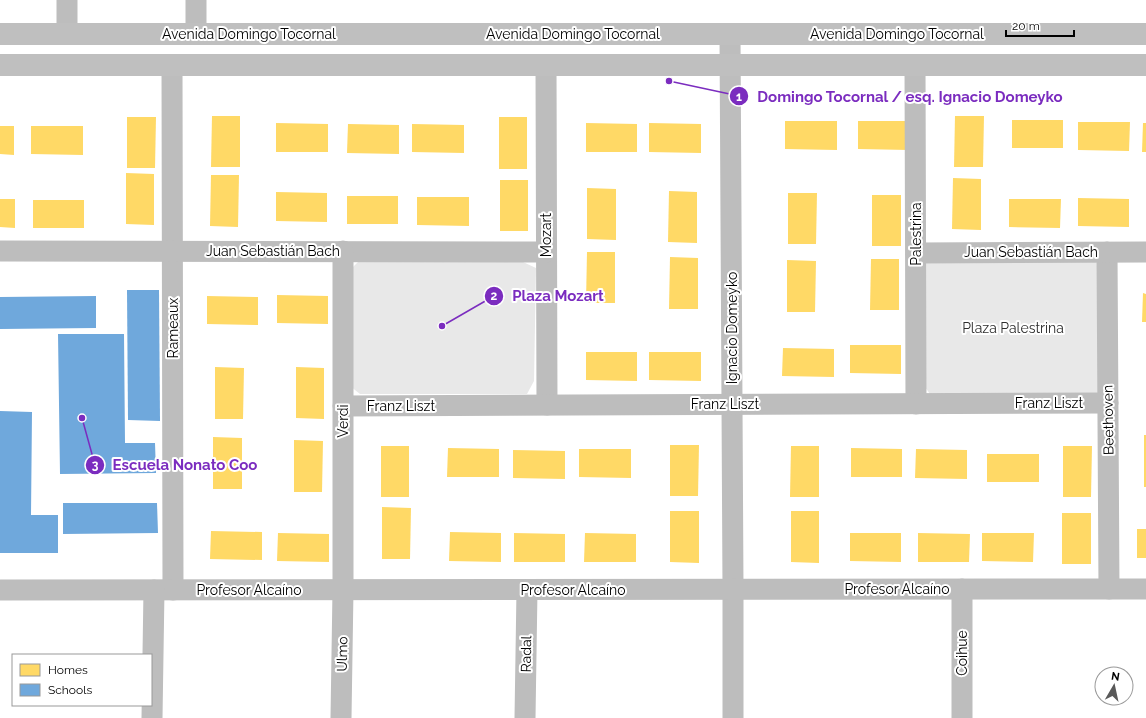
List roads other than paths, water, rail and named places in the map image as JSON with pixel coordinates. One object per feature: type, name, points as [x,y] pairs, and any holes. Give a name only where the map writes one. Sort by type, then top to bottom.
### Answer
[{"type":"main road","name":"Avenida Domingo Tocornal","points":[[0,34],[1146,34]]},
{"type":"main road","points":[[0,65],[1146,65]]},
{"type":"street","points":[[67,0],[67,34]]},
{"type":"street","points":[[196,0],[196,34]]},
{"type":"street","name":"Ignacio Domeyko","points":[[730,34],[733,718]]},
{"type":"street","name":"Rameaux","points":[[152,718],[164,590],[173,251],[172,65]]},
{"type":"street","name":"Mozart","points":[[546,65],[547,405]]},
{"type":"street","name":"Palestrina","points":[[915,65],[916,404]]},
{"type":"street","name":"Juan Sebastián Bach","points":[[0,251],[546,252]]},
{"type":"street","name":"Verdi","points":[[343,252],[343,590]]},
{"type":"street","name":"Beethoven","points":[[1107,252],[1109,589]]},
{"type":"street","name":"Juan Sebastián Bach","points":[[916,253],[1146,252]]},
{"type":"street","name":"Franz Liszt","points":[[343,406],[1108,403]]},
{"type":"street","name":"Coihue","points":[[962,589],[962,718]]},
{"type":"street","name":"Profesor Alcaíno","points":[[0,590],[1146,589]]},
{"type":"street","name":"Ulmo","points":[[341,718],[343,590]]},
{"type":"street","name":"Radal","points":[[525,718],[527,590]]},
{"type":"place","name":"Domingo Tocornal / esq. Ignacio Domeyko","points":[[669,81]]},
{"type":"place","name":"Plaza Mozart","points":[[442,326]]},
{"type":"place","name":"Escuela Nonato Coo","points":[[82,418]]},
{"type":"park label","name":"Plaza Palestrina","points":[[1013,328]]}]
